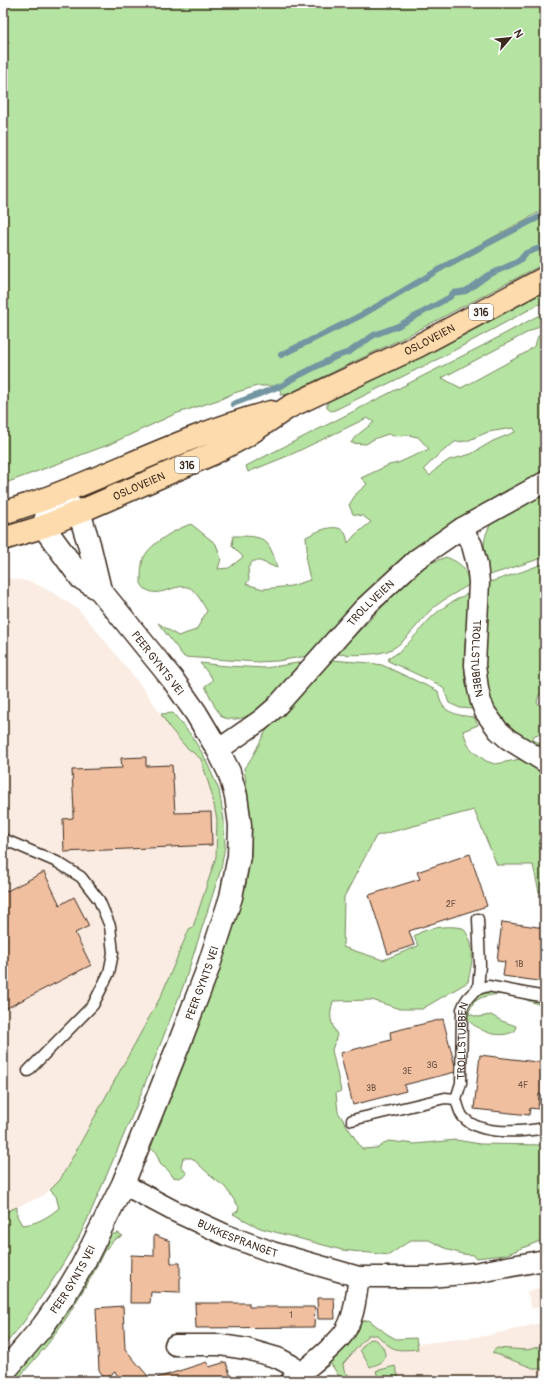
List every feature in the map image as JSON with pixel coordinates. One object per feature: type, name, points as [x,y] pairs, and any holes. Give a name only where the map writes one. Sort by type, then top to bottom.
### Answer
[{"type":"main road","name":"OSLOVEIEN","points":[[3,539],[79,512],[212,454],[246,436],[289,407],[418,346],[545,278]]},
{"type":"main road","name":"OSLOVEIEN","points":[[3,513],[54,496],[240,421],[289,407]]},
{"type":"street","name":"TROLLVEIEN","points":[[218,750],[261,720],[276,707],[364,608],[417,559],[462,528],[545,482]]},
{"type":"street","points":[[43,526],[54,496],[79,512]]},
{"type":"street","name":"PEER GYNTS VEI","points":[[79,512],[89,544],[100,590]]},
{"type":"street","name":"PEER GYNTS VEI","points":[[3,1373],[43,1326],[66,1293],[88,1254],[123,1184],[207,971],[231,897],[239,856],[240,825],[236,796],[229,772],[218,750],[196,713],[173,680],[100,590],[82,578],[43,526]]},
{"type":"street","name":"TROLLSTUBBEN","points":[[462,528],[472,545],[478,564],[479,582],[475,665],[481,702],[485,712],[498,730],[508,739],[545,762]]},
{"type":"street","name":"BUKKESPRANGET","points":[[123,1184],[174,1211],[226,1235],[272,1252],[359,1277],[430,1277],[474,1273],[545,1260]]},
{"type":"street","points":[[175,1345],[220,1345],[247,1349],[278,1358],[291,1365],[295,1378],[344,1333],[354,1310],[359,1277]]},
{"type":"lane","points":[[3,839],[57,862],[81,877],[99,900],[110,926],[113,953],[109,973],[93,1005],[28,1071]]},
{"type":"lane","name":"TROLLSTUBBEN","points":[[478,919],[480,936],[478,988]]},
{"type":"lane","name":"TROLLSTUBBEN","points":[[456,1099],[461,1083],[462,1009],[464,1002],[471,993],[478,988],[488,986],[545,998]]},
{"type":"lane","points":[[352,1120],[445,1098],[456,1099],[462,1116],[470,1123],[483,1128],[508,1131],[545,1128]]},
{"type":"shaded area","points":[[3,577],[32,582],[57,595],[78,609],[146,692],[170,728],[185,746],[201,759],[212,795],[217,820],[217,844],[216,857],[193,927],[188,929],[161,996],[60,1180],[43,1196],[3,1213]]},
{"type":"shaded area","points":[[545,1286],[545,1320],[541,1306],[532,1309],[527,1292]]},
{"type":"shaded area","points":[[545,1322],[545,1381],[342,1381],[331,1364],[364,1328],[394,1344],[417,1344],[485,1336]]},
{"type":"green space","points":[[3,3],[60,3],[64,8],[72,3],[545,3],[545,209],[330,329],[365,315],[439,272],[545,216],[545,263],[405,337],[288,394],[280,395],[281,391],[273,386],[257,386],[234,393],[221,399],[175,414],[108,445],[3,484],[3,47],[9,43],[3,30]]},
{"type":"green space","points":[[545,291],[545,301],[442,357],[335,410],[331,411],[327,408],[327,402]]},
{"type":"green space","points":[[545,312],[545,321],[536,328],[442,378],[461,388],[527,352],[535,345],[539,336],[545,332],[545,470],[507,490],[444,528],[418,546],[308,656],[277,661],[257,662],[184,657],[158,623],[178,636],[196,630],[207,611],[195,592],[188,587],[158,592],[152,592],[144,588],[141,583],[141,570],[144,557],[147,552],[171,533],[191,524],[216,544],[221,559],[218,569],[229,568],[243,557],[232,546],[233,536],[251,536],[263,540],[267,544],[274,557],[277,568],[260,561],[253,561],[248,568],[249,580],[246,584],[263,589],[291,586],[310,580],[306,561],[306,537],[326,529],[337,528],[345,533],[348,543],[371,522],[363,516],[353,514],[349,505],[356,494],[367,484],[361,478],[429,449],[418,437],[407,435],[394,436],[388,434],[374,439],[366,444],[351,443],[374,422],[367,418],[290,455],[248,472],[246,466],[484,345]],"holes":[[[513,428],[515,432],[493,441],[471,454],[449,460],[437,468],[430,476],[424,469],[437,456],[455,442],[467,441],[488,432]]]},
{"type":"green space","points":[[545,491],[545,557],[487,576],[484,543],[485,536],[491,524]]},
{"type":"green space","points":[[446,557],[463,567],[467,574],[469,585],[433,608],[403,641],[392,649],[373,654],[337,654],[411,577],[428,564]]},
{"type":"green space","points":[[545,563],[545,692],[539,695],[537,702],[545,713],[545,733],[535,735],[532,739],[545,746],[545,751],[525,741],[493,712],[482,667],[487,583]]},
{"type":"green space","points":[[469,593],[464,657],[465,678],[472,709],[460,708],[449,703],[444,689],[438,684],[388,661],[389,658],[406,646],[435,614]]},
{"type":"green space","points":[[331,660],[382,665],[438,691],[441,703],[446,709],[458,714],[474,717],[478,725],[463,731],[468,745],[474,752],[486,761],[495,764],[520,759],[545,772],[545,892],[539,892],[533,865],[497,865],[474,810],[376,836],[344,897],[343,947],[383,960],[418,946],[414,936],[419,933],[444,927],[463,928],[472,947],[472,960],[468,982],[422,1009],[400,1009],[372,1000],[333,1001],[331,1011],[333,1026],[337,1035],[332,1050],[341,1091],[336,1093],[338,1112],[362,1149],[378,1148],[388,1141],[415,1144],[456,1140],[480,1144],[545,1145],[545,1239],[505,1255],[475,1258],[474,1255],[462,1254],[449,1250],[429,1240],[411,1240],[389,1255],[342,1250],[260,1228],[233,1214],[238,1211],[239,1207],[225,1187],[192,1158],[183,1158],[181,1166],[187,1174],[179,1178],[173,1177],[168,1170],[161,1165],[155,1151],[152,1149],[145,1151],[193,1033],[237,916],[246,884],[251,853],[252,828],[244,768],[251,759],[268,728]]},
{"type":"green space","points":[[304,662],[286,683],[260,707],[247,716],[234,719],[222,717],[215,707],[205,686],[212,681],[212,678],[200,663],[265,668]]},
{"type":"green space","points":[[173,713],[191,735],[204,756],[219,790],[224,820],[225,846],[221,869],[184,984],[135,1109],[89,1216],[78,1239],[51,1283],[23,1323],[3,1347],[3,1213],[17,1207],[17,1216],[22,1225],[42,1220],[59,1208],[56,1196],[50,1190],[60,1180],[161,996],[189,929],[193,927],[216,857],[217,820],[212,795],[201,759],[185,746],[161,714]]},
{"type":"green space","points":[[487,991],[496,991],[545,1002],[545,1006],[509,995],[494,995],[480,998],[471,1007],[469,1014],[478,1017],[491,1015],[516,1026],[515,1031],[509,1034],[502,1035],[489,1033],[476,1027],[466,1018],[471,1000]]},
{"type":"green space","points":[[118,1233],[123,1236],[115,1239],[104,1251],[93,1274],[67,1317],[47,1345],[16,1381],[9,1381],[106,1240],[110,1235]]},
{"type":"green space","points":[[369,1320],[396,1339],[416,1338],[418,1349],[395,1349],[377,1335],[368,1335],[343,1364],[344,1371],[353,1377],[355,1381],[342,1381],[331,1364],[306,1381],[363,1321]]},
{"type":"green space","points":[[368,1340],[376,1340],[383,1348],[385,1358],[379,1364],[370,1367],[360,1350]]},
{"type":"green space","points":[[542,1346],[545,1347],[545,1369],[536,1369],[493,1353],[493,1351],[497,1348],[527,1350]]},
{"type":"green space","points":[[395,1366],[400,1381],[379,1381],[376,1371]]},
{"type":"building","points":[[146,757],[146,766],[172,765],[175,813],[211,812],[212,845],[64,852],[63,819],[73,818],[74,812],[72,770],[122,768],[121,758]]},
{"type":"building","points":[[470,854],[487,906],[409,931],[414,945],[388,954],[369,895],[420,879],[417,872]]},
{"type":"building","points":[[44,872],[60,905],[74,897],[89,926],[75,933],[91,965],[3,1010],[3,893]]},
{"type":"building","points":[[502,922],[545,928],[545,982],[503,976],[505,962],[497,961]]},
{"type":"building","points":[[443,1019],[455,1066],[455,1072],[404,1085],[406,1091],[353,1105],[340,1053],[391,1040],[390,1032]]},
{"type":"building","points":[[480,1055],[545,1063],[545,1095],[539,1094],[538,1109],[530,1108],[529,1115],[474,1109]]},
{"type":"building","points":[[154,1235],[170,1241],[171,1263],[180,1263],[180,1293],[151,1292],[150,1303],[130,1303],[131,1255],[154,1256]]},
{"type":"building","points":[[317,1298],[334,1298],[335,1319],[318,1319]]},
{"type":"building","points":[[195,1303],[249,1303],[249,1307],[315,1307],[314,1327],[196,1328]]},
{"type":"building","points":[[123,1306],[125,1349],[152,1381],[122,1381],[115,1372],[105,1379],[99,1370],[96,1308]]},
{"type":"building","points":[[207,1362],[209,1367],[226,1362],[232,1381],[158,1381],[157,1378]]},
{"type":"waterway","points":[[281,355],[362,315],[450,263],[545,214]]},
{"type":"waterway","points":[[233,404],[283,385],[335,357],[349,352],[374,335],[398,326],[450,297],[453,293],[466,291],[488,275],[520,260],[526,253],[545,246]]}]
